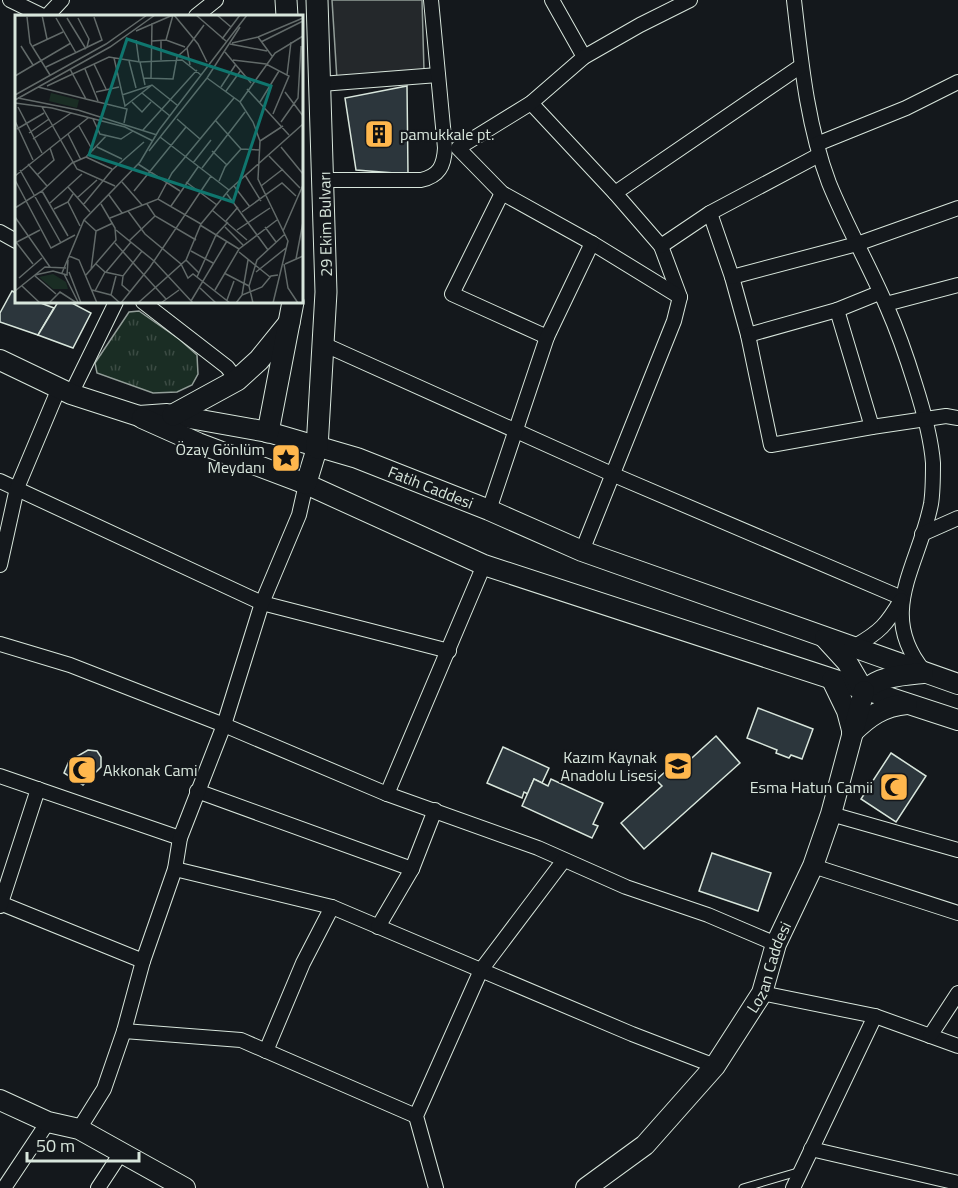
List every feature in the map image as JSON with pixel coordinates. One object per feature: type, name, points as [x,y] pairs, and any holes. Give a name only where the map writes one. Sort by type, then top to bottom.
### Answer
[{"type":"main road","points":[[286,0],[287,15]]},
{"type":"main road","name":"29 Ekim Bulvarı","points":[[316,448],[326,292],[317,0]]},
{"type":"main road","points":[[261,466],[293,303]]},
{"type":"main road","points":[[172,415],[237,380],[259,360],[289,322]]},
{"type":"main road","name":"Fatih Caddesi","points":[[0,360],[65,391],[140,416],[167,414],[268,432],[316,448],[357,458],[489,510],[582,551],[958,684]]},
{"type":"main road","points":[[140,416],[198,443],[306,484],[484,565],[958,720]]},
{"type":"main road","points":[[306,484],[316,448]]},
{"type":"main road","points":[[818,633],[847,662],[864,691]]},
{"type":"main road","points":[[864,691],[882,680],[925,672]]},
{"type":"main road","points":[[832,680],[847,711],[852,733]]},
{"type":"main road","name":"Lozan Caddesi","points":[[586,1188],[645,1145],[715,1066],[762,993],[776,944],[813,866],[831,814],[864,691]]},
{"type":"main road","points":[[852,733],[866,718],[875,713],[897,705],[907,705]]},
{"type":"main road","points":[[0,1100],[48,1122],[79,1129],[185,1188]]},
{"type":"street","points":[[10,0],[43,15]]},
{"type":"street","points":[[46,15],[62,0]]},
{"type":"street","points":[[197,15],[216,0]]},
{"type":"street","points":[[431,0],[438,75],[452,148],[502,193],[592,243],[680,297]]},
{"type":"street","points":[[552,0],[584,57]]},
{"type":"street","points":[[324,180],[421,180],[429,178],[441,169],[452,148],[531,103],[584,57],[690,0]]},
{"type":"street","points":[[794,0],[801,66],[818,149],[830,185],[904,351],[926,419],[933,463],[931,503],[902,598],[888,623],[855,646]]},
{"type":"street","points":[[615,193],[801,66]]},
{"type":"street","points":[[321,84],[438,75]]},
{"type":"street","points":[[661,246],[710,213],[818,149],[958,82]]},
{"type":"street","points":[[531,103],[661,246],[680,297],[674,321],[582,551]]},
{"type":"street","points":[[502,193],[452,294],[547,337]]},
{"type":"street","points":[[732,278],[857,244],[958,208]]},
{"type":"street","points":[[710,213],[748,334],[771,445],[946,416],[958,418]]},
{"type":"street","points":[[0,232],[15,240]]},
{"type":"street","points":[[489,510],[547,337],[592,243]]},
{"type":"street","points":[[748,334],[882,298],[958,285]]},
{"type":"street","points":[[0,565],[17,488],[65,391],[115,303]]},
{"type":"street","points":[[144,303],[227,367],[237,380]]},
{"type":"street","points":[[837,310],[872,427]]},
{"type":"street","points":[[323,344],[614,475],[902,598]]},
{"type":"street","points":[[0,481],[262,603],[449,651]]},
{"type":"street","points":[[79,1129],[104,1089],[124,1031],[143,961],[175,869],[180,838],[224,725],[262,603],[299,515],[306,484]]},
{"type":"street","points":[[922,534],[958,518]]},
{"type":"street","points":[[387,794],[484,565]]},
{"type":"street","points":[[902,598],[903,637],[925,672]]},
{"type":"street","points":[[0,644],[70,665],[224,725],[387,794],[435,810],[627,887],[708,915],[776,944]]},
{"type":"street","points":[[0,776],[180,838]]},
{"type":"street","points":[[39,789],[0,904],[143,961]]},
{"type":"street","points":[[197,791],[412,869]]},
{"type":"street","points":[[378,927],[412,869],[435,810]]},
{"type":"street","points":[[831,814],[958,850]]},
{"type":"street","points":[[436,1188],[416,1116],[481,970],[564,860]]},
{"type":"street","points":[[813,866],[958,913]]},
{"type":"street","points":[[175,869],[332,907],[715,1066]]},
{"type":"street","points":[[266,1051],[303,963],[332,907]]},
{"type":"street","points":[[762,993],[875,1016],[958,1046]]},
{"type":"street","points":[[930,1036],[958,993]]},
{"type":"street","points":[[794,1188],[875,1016]]},
{"type":"street","points":[[124,1031],[241,1040],[416,1116]]},
{"type":"street","points":[[4,1188],[48,1122]]},
{"type":"street","points":[[811,1149],[958,1183]]},
{"type":"street","points":[[98,1188],[121,1153]]},
{"type":"lane","points":[[743,1188],[801,1171]]},
{"type":"green space","points":[[139,311],[179,339],[197,355],[198,374],[192,385],[177,392],[153,393],[97,373],[95,363],[129,312]]},
{"type":"shaded area","points":[[332,0],[422,0],[424,71],[337,80]]},
{"type":"building","name":"pamukkale pt.","points":[[407,86],[408,174],[356,170],[345,98]]},
{"type":"building","points":[[12,291],[15,292],[15,303],[41,303],[54,308],[38,335],[0,322],[0,313]]},
{"type":"building","points":[[57,303],[72,303],[91,313],[73,348],[38,335]]},
{"type":"building","points":[[758,708],[813,729],[802,759],[791,755],[789,758],[776,753],[777,750],[747,738]]},
{"type":"building","points":[[716,736],[740,763],[644,849],[621,823],[662,786],[656,780],[666,771],[671,777]]},
{"type":"building","points":[[503,747],[549,768],[542,783],[534,779],[528,794],[524,792],[522,798],[487,783]]},
{"type":"building","name":"Akkonak Cami","points":[[88,750],[97,751],[101,757],[101,767],[83,785],[64,773],[69,761]]},
{"type":"building","name":"Esma Hatun Camii","points":[[891,753],[926,776],[896,822],[861,799]]},
{"type":"building","points":[[534,779],[548,786],[551,779],[603,803],[593,824],[598,826],[592,838],[522,806]]},
{"type":"building","points":[[712,853],[771,873],[758,911],[699,891]]},
{"type":"place","name":"pamukkale pt.","points":[[379,134]]},
{"type":"place","name":"Özay Gönlüm Meydanı","points":[[286,458]]},
{"type":"place","name":"Kazım Kaynak Anadolu Lisesi","points":[[678,766]]},
{"type":"place","name":"Akkonak Cami","points":[[82,770]]},
{"type":"place","name":"Esma Hatun Camii","points":[[894,787]]}]
